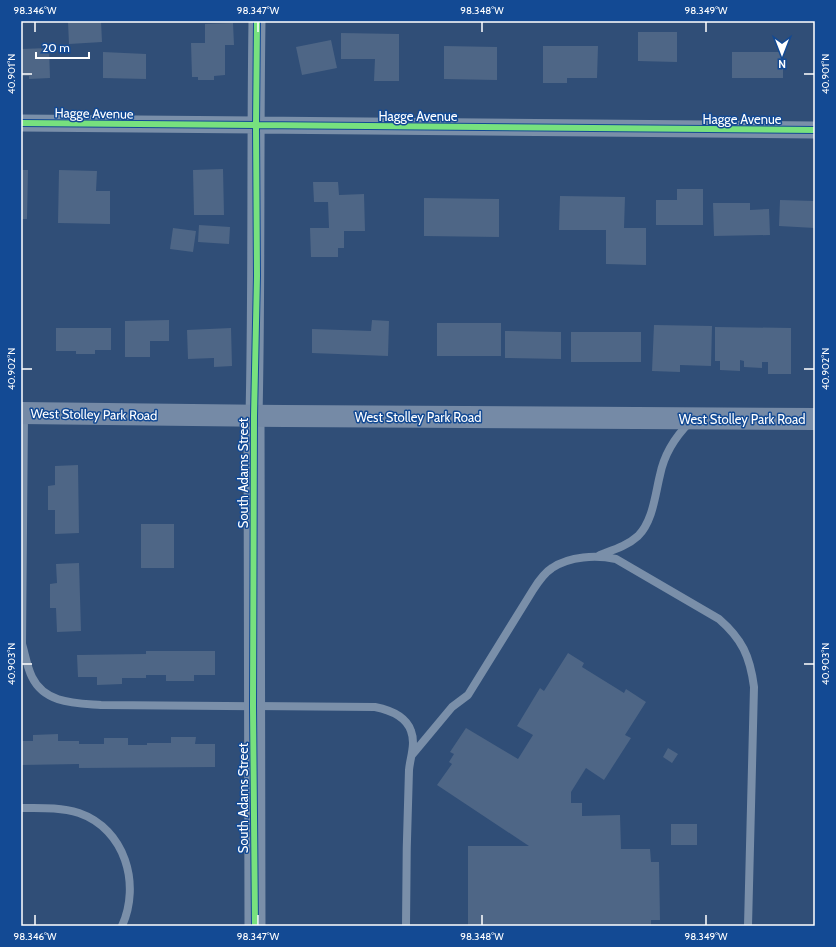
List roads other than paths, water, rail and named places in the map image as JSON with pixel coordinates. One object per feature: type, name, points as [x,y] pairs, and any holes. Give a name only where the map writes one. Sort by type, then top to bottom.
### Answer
[{"type":"main road","name":"West Stolley Park Road","points":[[22,413],[254,416],[815,419]]},
{"type":"street","name":"South Adams Street","points":[[255,926],[253,706],[254,416],[257,276],[257,21]]},
{"type":"street","name":"Hagge Avenue","points":[[21,123],[815,130]]},
{"type":"lane","points":[[22,413],[22,644],[32,678],[45,693],[63,702],[102,705],[354,707],[386,710],[397,715],[407,724],[412,732],[413,742],[409,768],[406,926]]},
{"type":"lane","points":[[412,755],[452,707],[468,695],[533,590],[552,568],[564,562],[599,556],[622,547],[639,535],[648,519],[657,494],[660,474],[667,454],[679,434],[693,418]]},
{"type":"lane","points":[[599,556],[616,559],[639,571],[719,619],[733,631],[744,648],[751,667],[754,687],[748,926]]},
{"type":"lane","points":[[21,808],[58,808],[80,814],[100,825],[118,845],[129,869],[131,894],[126,917],[122,926]]}]
